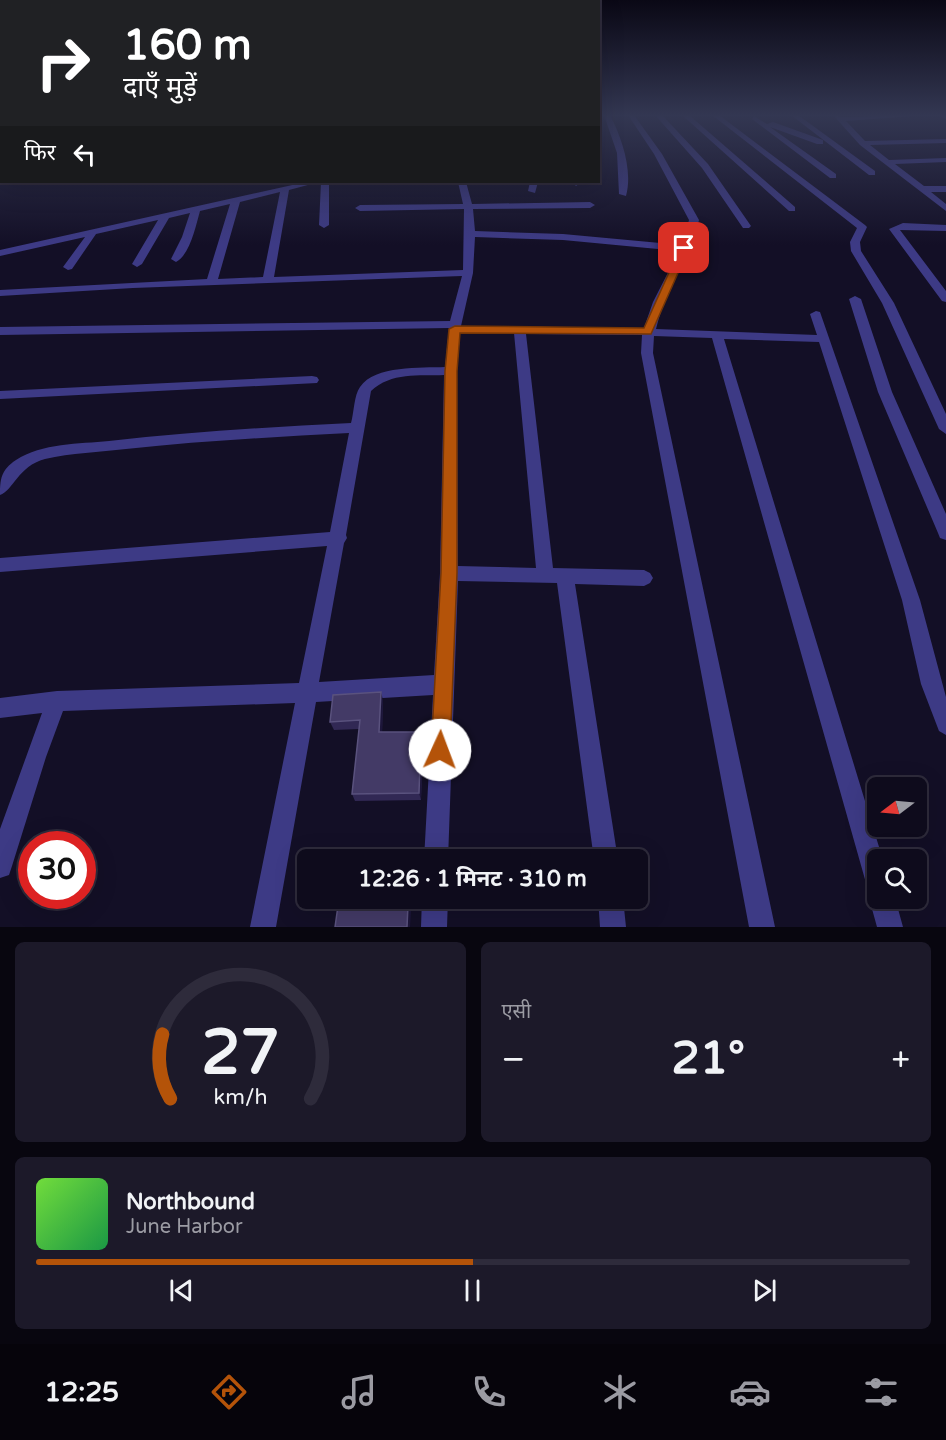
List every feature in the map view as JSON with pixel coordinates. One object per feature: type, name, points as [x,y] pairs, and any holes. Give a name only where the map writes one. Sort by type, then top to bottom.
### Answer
[{"type":"street","points":[[623,158],[623,194]]},
{"type":"street","points":[[660,158],[694,220],[648,332],[647,353],[762,927]]},
{"type":"street","points":[[698,158],[746,226]]},
{"type":"street","points":[[734,158],[792,209]]},
{"type":"street","points":[[772,158],[862,227],[855,242],[856,251],[888,303],[946,429]]},
{"type":"street","points":[[808,158],[833,176]]},
{"type":"street","points":[[851,158],[872,173]]},
{"type":"street","points":[[885,158],[946,208]]},
{"type":"street","points":[[890,162],[946,160]]},
{"type":"street","points":[[0,253],[311,183]]},
{"type":"street","points":[[324,225],[325,183]]},
{"type":"street","points":[[436,849],[449,573],[451,371],[455,326],[468,273],[470,234],[468,205],[462,183]]},
{"type":"street","points":[[268,280],[285,189]]},
{"type":"street","points":[[924,189],[946,189]]},
{"type":"street","points":[[212,282],[236,200]]},
{"type":"street","points":[[360,208],[590,205]]},
{"type":"street","points":[[176,259],[187,237],[196,209]]},
{"type":"street","points":[[137,264],[165,216]]},
{"type":"street","points":[[944,230],[894,229],[946,299]]},
{"type":"street","points":[[68,267],[93,232]]},
{"type":"street","points":[[470,234],[563,237],[684,248]]},
{"type":"street","points":[[0,293],[212,282],[468,273]]},
{"type":"street","points":[[855,299],[889,401],[946,533]]},
{"type":"street","points":[[816,314],[911,600],[931,684],[946,724]]},
{"type":"street","points":[[0,330],[455,326],[825,339]]},
{"type":"street","points":[[520,330],[555,574],[604,849]]},
{"type":"street","points":[[717,334],[868,849]]},
{"type":"street","points":[[263,927],[306,693],[339,538],[365,389],[371,381],[395,374],[451,371]]},
{"type":"street","points":[[0,394],[312,380]]},
{"type":"street","points":[[0,489],[16,465],[32,456],[55,452],[201,435],[358,428]]},
{"type":"street","points":[[0,565],[339,538]]},
{"type":"street","points":[[449,573],[644,578]]},
{"type":"street","points":[[0,708],[57,701],[306,693],[443,684]]},
{"type":"street","points":[[0,866],[57,701]]},
{"type":"street","points":[[434,927],[435,909]]},
{"type":"street","points":[[611,909],[613,927]]},
{"type":"street","points":[[885,909],[890,927]]},
{"type":"building","points":[[381,692],[379,732],[421,732],[419,793],[352,794],[360,720],[330,722],[333,695]]},
{"type":"building","points":[[338,909],[408,909],[407,927],[335,927]]},
{"type":"route","points":[[440,750],[449,573],[451,371],[455,329],[648,332],[684,248]]}]
